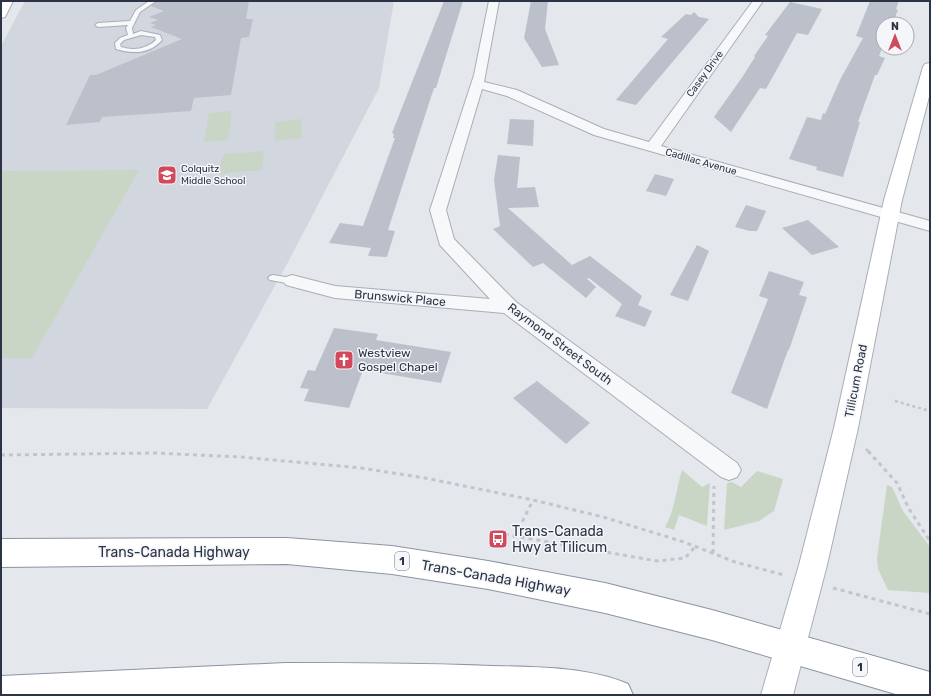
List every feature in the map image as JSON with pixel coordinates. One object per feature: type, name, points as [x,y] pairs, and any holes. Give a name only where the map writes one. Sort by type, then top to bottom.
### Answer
[{"type":"main road","points":[[1,14],[7,1]]},
{"type":"main road","name":"Tillicum Road","points":[[777,695],[813,565],[846,428],[890,215],[925,104],[930,67]]},
{"type":"main road","name":"Trans-Canada Highway","points":[[2,553],[287,551],[392,560],[488,575],[604,598],[712,625],[930,688]]},
{"type":"main road","points":[[6,692],[286,679],[420,679],[555,684],[617,695]]},
{"type":"street","name":"Raymond Street South","points":[[494,1],[478,84],[438,210],[446,241],[510,307],[729,470]]},
{"type":"street","name":"Casey Drive","points":[[652,148],[758,1]]},
{"type":"street","name":"Cadillac Avenue","points":[[478,84],[512,93],[599,132],[930,226]]},
{"type":"street","name":"Brunswick Place","points":[[292,281],[335,292],[510,307]]},
{"type":"lane","points":[[131,35],[129,28],[138,11],[153,1]]},
{"type":"lane","points":[[98,25],[131,23]]},
{"type":"lane","points":[[151,34],[158,36],[159,40],[155,45],[146,49],[125,51],[118,48],[117,44],[122,39],[131,35],[151,34]]},
{"type":"lane","points":[[273,278],[292,281]]},
{"type":"path","points":[[895,401],[930,411]]},
{"type":"path","points":[[846,428],[897,483],[909,509],[930,541]]},
{"type":"path","points":[[1,455],[155,454],[241,456],[368,469],[425,478],[533,500],[603,517],[713,553],[735,562]]},
{"type":"path","points":[[713,553],[712,527],[714,483],[729,470]]},
{"type":"path","points":[[515,536],[533,500]]},
{"type":"path","points":[[497,533],[658,561],[684,558],[695,547]]},
{"type":"path","points":[[894,605],[930,614]]},
{"type":"shaded area","name":"Colquitz Middle School","points":[[25,1],[394,1],[379,88],[288,262],[207,409],[1,408],[1,46]]},
{"type":"green space","points":[[232,111],[228,140],[204,142],[209,113]]},
{"type":"green space","points":[[301,119],[302,138],[275,141],[275,122]]},
{"type":"green space","points":[[264,151],[262,170],[219,174],[222,157],[226,154]]},
{"type":"green space","points":[[139,170],[32,358],[1,358],[1,171]]},
{"type":"green space","points":[[682,470],[702,487],[710,483],[707,526],[679,515],[674,530],[665,527],[673,507]]},
{"type":"green space","points":[[757,471],[783,479],[774,511],[759,521],[724,530],[727,483],[732,482],[741,487]]},
{"type":"green space","points":[[887,485],[892,487],[903,511],[930,547],[930,593],[888,590],[878,569],[877,558]]},
{"type":"building","points":[[157,1],[249,1],[246,19],[253,19],[249,37],[241,38],[231,95],[194,98],[191,111],[102,117],[100,122],[66,125],[90,75],[96,75],[182,39],[151,27],[156,25],[150,23],[158,20],[149,17],[164,11],[151,6]]},
{"type":"building","points":[[444,1],[463,1],[436,88],[434,88],[388,230],[395,231],[387,257],[368,256],[371,248],[329,243],[340,223],[363,226],[395,138],[393,138],[394,134],[392,133]]},
{"type":"building","points":[[531,1],[548,1],[545,29],[559,65],[542,67],[524,38]]},
{"type":"building","points":[[870,1],[899,1],[895,16],[875,16],[875,56],[885,58],[877,75],[875,75],[858,122],[860,122],[843,177],[816,170],[817,167],[789,159],[807,117],[821,120],[823,113],[825,114],[840,80],[863,38],[856,36]]},
{"type":"building","points":[[790,2],[822,9],[808,35],[797,33],[766,89],[760,88],[731,132],[714,117],[743,76],[755,57],[754,56],[768,36],[765,35]]},
{"type":"building","points":[[694,12],[699,17],[709,19],[636,105],[616,100],[668,39],[661,37],[686,14],[691,15]]},
{"type":"building","points":[[510,119],[534,120],[533,146],[507,144]]},
{"type":"building","points":[[498,155],[520,157],[517,188],[535,187],[539,207],[508,208],[572,265],[590,256],[642,296],[638,305],[652,311],[645,327],[615,316],[622,304],[589,278],[587,279],[596,287],[586,298],[543,263],[533,267],[493,229],[500,226],[494,180]]},
{"type":"building","points":[[655,174],[674,179],[666,196],[646,191]]},
{"type":"building","points":[[746,205],[766,211],[757,231],[750,231],[735,227]]},
{"type":"building","points":[[808,220],[839,247],[812,255],[782,228]]},
{"type":"building","points":[[697,245],[709,251],[688,301],[670,295]]},
{"type":"building","points":[[769,271],[804,282],[799,295],[807,297],[767,409],[731,393],[768,299],[759,296]]},
{"type":"building","points":[[334,328],[378,334],[376,340],[451,352],[441,383],[363,370],[349,408],[304,401],[309,389],[300,388],[308,370],[315,371]]},
{"type":"building","points":[[537,381],[590,423],[566,444],[513,398]]},
{"type":"place","name":"Colquitz Middle School","points":[[167,175]]},
{"type":"place","name":"Westview Gospel Chapel","points":[[344,360]]},
{"type":"place","name":"Trans-Canada Hwy at Tilicum","points":[[498,539]]}]
